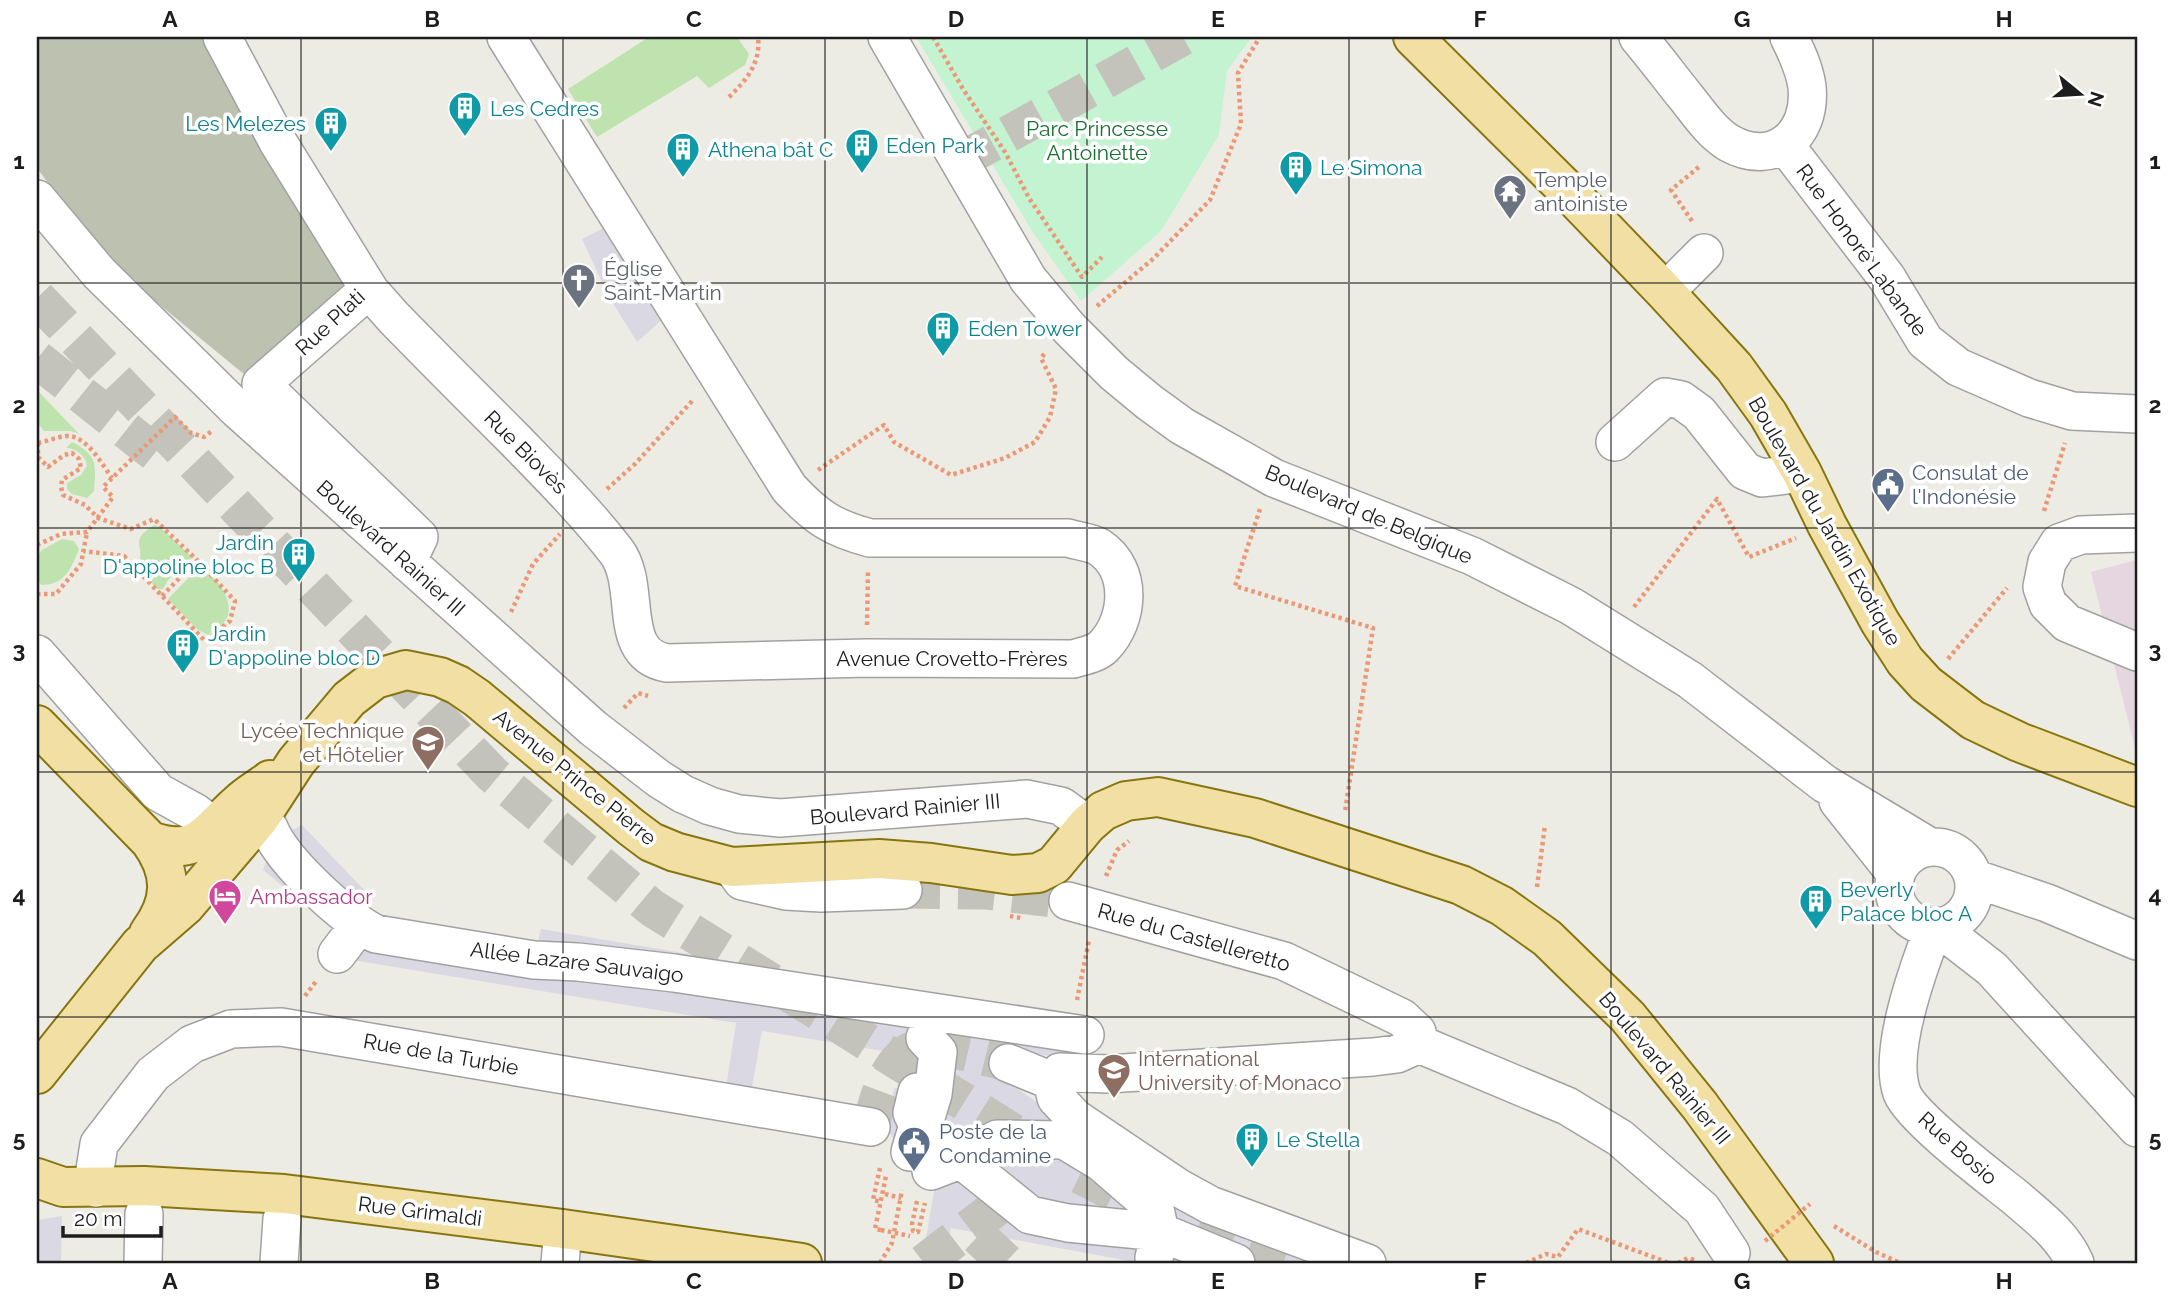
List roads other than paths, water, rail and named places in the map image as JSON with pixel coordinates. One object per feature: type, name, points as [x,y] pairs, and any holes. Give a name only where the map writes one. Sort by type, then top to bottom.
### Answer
[{"type":"main road","name":"Boulevard du Jardin Exotique","points":[[1413,37],[1665,292],[1734,367],[1768,414],[1802,472],[1827,525],[1880,622],[1905,661],[1926,684],[1973,720],[2019,743],[2137,788]]},
{"type":"main road","name":"Avenue Prince Pierre","points":[[37,1074],[140,945],[185,906],[220,865],[259,818],[296,762],[349,699],[362,687],[391,673],[406,670],[440,677],[477,698],[651,842],[675,852],[732,867],[878,859],[931,863],[1012,875],[1038,873],[1054,865],[1087,825]]},
{"type":"main road","points":[[37,725],[150,841],[161,856],[167,873],[168,891],[162,911],[140,945]]},
{"type":"main road","name":"Avenue Prince Pierre","points":[[150,841],[169,848],[184,847],[196,842],[240,801],[296,762]]},
{"type":"main road","name":"Boulevard Rainier III","points":[[1087,825],[1103,811],[1126,801],[1158,797],[1174,800],[1255,818],[1394,862],[1461,885],[1502,906],[1547,938],[1628,1017],[1700,1106],[1814,1263]]},
{"type":"main road","name":"Rue Grimaldi","points":[[37,1178],[63,1187],[144,1186],[284,1194],[562,1246],[802,1263]]},
{"type":"street","name":"Rue Plati","points":[[222,37],[278,142],[370,291],[261,384],[419,537],[407,562]]},
{"type":"street","name":"Avenue Crovetto-Frères","points":[[506,37],[789,488],[806,506],[842,531],[870,538],[1068,538],[1098,547],[1118,566],[1124,588],[1124,606],[1115,629],[1102,648],[1073,659],[867,658],[667,663],[647,655],[635,637]]},
{"type":"street","name":"Boulevard de Belgique","points":[[887,37],[1028,279],[1069,328],[1123,380],[1182,426],[1274,478],[1472,556],[1550,594],[1690,680],[1825,784],[1930,847]]},
{"type":"street","points":[[1638,37],[1708,125],[1729,143],[1756,153],[1772,151],[1785,145],[1798,131],[1807,113],[1807,86],[1800,59],[1789,37]]},
{"type":"street","name":"Rue Honoré Labande","points":[[1785,145],[1887,278],[1925,341],[1958,367],[2029,398],[2072,411],[2137,414]]},
{"type":"street","name":"Boulevard Rainier III","points":[[37,199],[99,273],[193,367],[593,728],[683,794],[710,806],[758,818],[1027,799],[1061,806],[1087,825]]},
{"type":"street","points":[[1665,292],[1699,238]]},
{"type":"street","name":"Rue Biovès","points":[[370,291],[583,510],[624,562],[635,637]]},
{"type":"street","points":[[1615,442],[1665,397],[1681,400],[1699,412],[1745,471],[1762,478],[1802,472]]},
{"type":"street","points":[[2137,533],[2081,535],[2059,543],[2047,562],[2042,587],[2048,604],[2067,624],[2137,652]]},
{"type":"street","points":[[37,654],[158,792],[215,827]]},
{"type":"street","name":"Boulevard de Belgique","points":[[1825,784],[1896,874]]},
{"type":"street","name":"Allée Lazare Sauvaigo","points":[[269,828],[278,847],[293,866],[359,925],[376,934],[534,960],[578,962],[641,958],[912,1118],[1016,1017],[1080,1022]]},
{"type":"street","points":[[1930,847],[1940,847],[1958,854],[1970,869],[1973,898],[1945,923],[1921,925],[1902,910],[1896,900],[1896,874],[1904,861],[1916,852],[1930,847]]},
{"type":"street","points":[[732,867],[743,881],[786,891],[821,893],[903,890]]},
{"type":"street","points":[[1973,878],[2047,903],[2137,941]]},
{"type":"street","name":"Rue du Castelleretto","points":[[1080,915],[1284,961],[1402,1018],[1417,1032],[1419,1044]]},
{"type":"street","points":[[1945,923],[1992,969],[2137,1128]]},
{"type":"street","name":"Rue Bosio","points":[[1945,923],[1915,975],[1899,1055],[1902,1094],[1921,1118],[2052,1228],[2075,1263]]},
{"type":"street","points":[[337,954],[359,925]]},
{"type":"street","name":"Rue de la Turbie","points":[[96,1188],[99,1144],[153,1074],[192,1044],[231,1029],[281,1027],[912,1118]]},
{"type":"street","points":[[1060,1111],[1060,1072],[1108,1074],[1373,1057],[1397,1054],[1419,1044],[1567,1106],[1620,1138],[1748,1247]]},
{"type":"street","points":[[1008,1063],[1060,1111],[1102,1163],[1155,1209],[1157,1245]]},
{"type":"street","points":[[912,1118],[997,1139],[1060,1111],[1210,1205],[1367,1263]]},
{"type":"street","points":[[912,1118],[1030,1215],[1236,1263]]},
{"type":"street","points":[[143,1263],[144,1214]]},
{"type":"street","points":[[279,1263],[282,1219]]},
{"type":"tunnel","points":[[960,161],[1183,37]]},
{"type":"tunnel","points":[[37,298],[492,774],[652,908],[1038,1148]]},
{"type":"tunnel","points":[[37,359],[155,453]]},
{"type":"tunnel","points":[[903,890],[986,891],[1068,901]]},
{"type":"tunnel","points":[[871,1127],[886,1079],[900,1058],[910,1051],[921,1047],[939,1048],[1008,1063]]},
{"type":"tunnel","points":[[1080,1175],[1146,1208]]},
{"type":"tunnel","points":[[924,1263],[1020,1189]]},
{"type":"tunnel","points":[[979,1263],[1033,1205]]},
{"type":"tunnel","points":[[1197,1231],[1289,1263]]},
{"type":"place","name":"Les Cedres","points":[[465,138]]},
{"type":"place","name":"Les Melezes","points":[[331,153]]},
{"type":"place","name":"Eden Park","points":[[862,175]]},
{"type":"place","name":"Athena bât C","points":[[683,179]]},
{"type":"place","name":"Le Simona","points":[[1296,197]]},
{"type":"place","name":"Temple antoiniste","points":[[1510,221]]},
{"type":"place","name":"Église Saint-Martin","points":[[579,310]]},
{"type":"place","name":"Eden Tower","points":[[943,358]]},
{"type":"place","name":"Consulat de l'Indonésie","points":[[1888,514]]},
{"type":"place","name":"Jardin D'appoline bloc B","points":[[299,584]]},
{"type":"place","name":"Jardin D'appoline bloc D","points":[[183,675]]},
{"type":"place","name":"Lycée Technique et Hôtelier","points":[[428,772]]},
{"type":"place","name":"Ambassador","points":[[225,926]]},
{"type":"place","name":"Beverly Palace bloc A","points":[[1816,931]]},
{"type":"place","name":"International University of Monaco","points":[[1114,1100]]},
{"type":"place","name":"Le Stella","points":[[1252,1169]]},
{"type":"place","name":"Poste de la Condamine","points":[[914,1173]]},
{"type":"park label","name":"Parc Princesse Antoinette","points":[[1097,140]]}]
